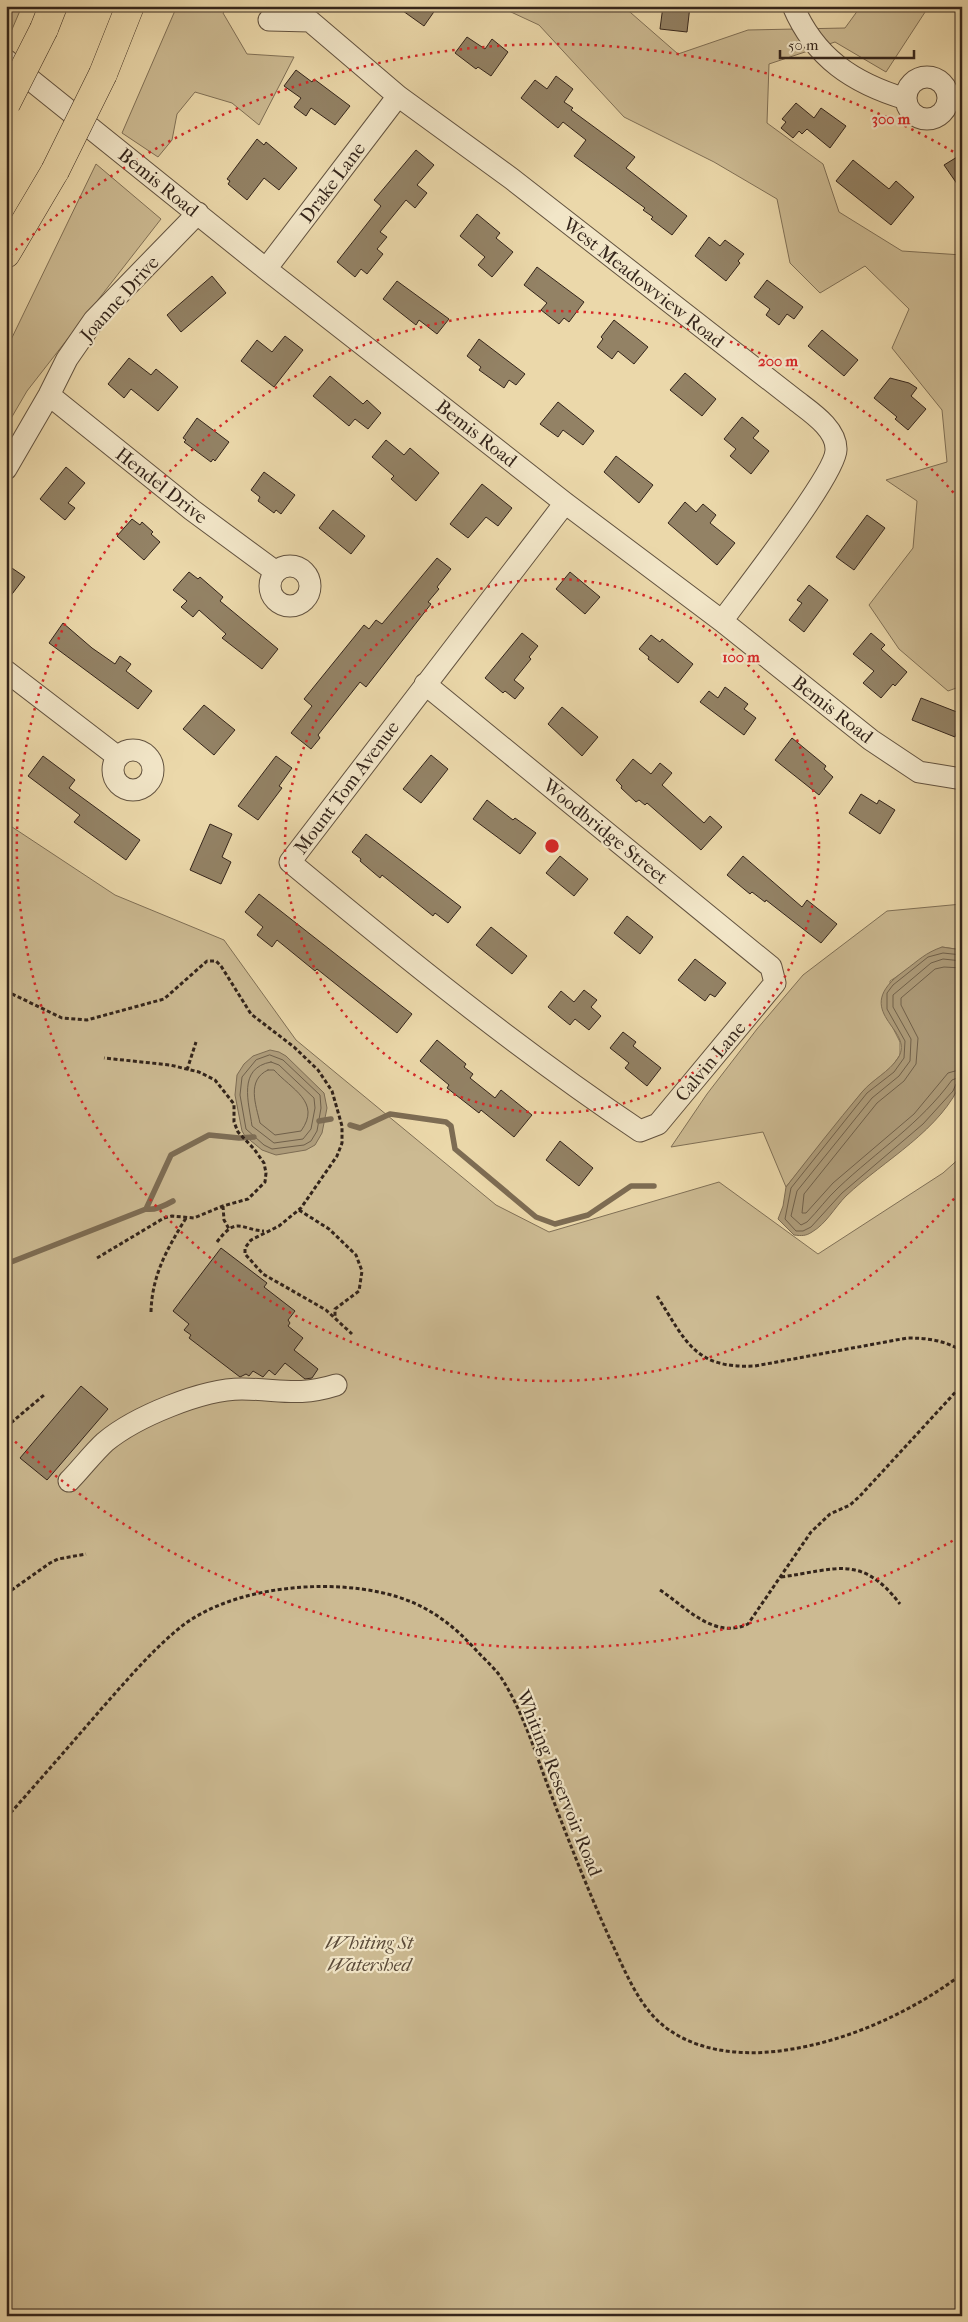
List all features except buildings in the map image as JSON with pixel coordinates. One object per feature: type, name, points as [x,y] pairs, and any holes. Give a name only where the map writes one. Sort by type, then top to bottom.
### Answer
[{"type":"highway","points":[[6,254],[55,171],[103,74],[130,6]]},
{"type":"highway","points":[[6,104],[48,18]]},
{"type":"street","points":[[793,6],[799,21],[824,56],[874,89],[906,99]]},
{"type":"street","name":"West Meadowview Road","points":[[269,20],[310,22],[398,96],[512,178],[794,399],[819,419],[833,436],[836,451],[831,467],[821,484],[722,621]]},
{"type":"street","name":"Bemis Road","points":[[6,60],[266,269],[565,503],[722,621],[871,740],[920,772],[962,779]]},
{"type":"street","name":"Drake Lane","points":[[266,269],[398,96]]},
{"type":"street","name":"Joanne Drive","points":[[6,469],[49,396],[67,359],[94,320],[198,213]]},
{"type":"street","name":"Hendel Drive","points":[[49,396],[192,510],[276,572]]},
{"type":"street","name":"Mount Tom Avenue","points":[[565,503],[290,862],[409,960],[573,1086],[640,1131],[643,1130]]},
{"type":"street","points":[[6,671],[118,757]]},
{"type":"street","name":"Woodbridge Street","points":[[425,684],[771,967],[775,983],[772,986]]},
{"type":"street","name":"Calvin Lane","points":[[643,1130],[658,1124],[772,986]]},
{"type":"street","points":[[69,1481],[105,1442],[167,1407],[218,1392],[240,1389],[301,1393],[336,1385]]},
{"type":"path","points":[[6,991],[62,1018],[87,1020],[164,999],[207,961],[216,961],[232,981],[251,1014],[294,1047],[318,1070],[332,1091],[342,1126],[342,1143],[329,1168],[299,1210],[272,1230],[256,1236],[248,1244],[245,1254],[248,1260],[263,1274],[326,1310],[352,1334]]},
{"type":"path","points":[[187,1070],[196,1042]]},
{"type":"path","points":[[97,1258],[164,1218],[172,1216],[194,1218],[248,1199],[265,1182],[266,1173],[264,1163],[238,1132],[234,1122],[234,1104],[210,1076],[159,1063],[104,1058]]},
{"type":"path","points":[[223,1208],[226,1225],[229,1229]]},
{"type":"path","points":[[299,1210],[335,1234],[359,1261],[362,1271],[359,1291],[335,1309],[335,1319]]},
{"type":"path","points":[[151,1312],[155,1278],[159,1267],[186,1218]]},
{"type":"path","points":[[217,1242],[229,1229],[244,1225],[262,1231],[272,1230]]},
{"type":"path","points":[[657,1296],[691,1348],[706,1359],[722,1364],[739,1367],[755,1366],[907,1338],[926,1338],[953,1345],[962,1350]]},
{"type":"path","points":[[660,1590],[708,1623],[734,1630],[748,1624],[754,1618],[811,1532],[830,1514],[850,1505],[860,1496],[962,1385]]},
{"type":"path","points":[[6,1427],[44,1395]]},
{"type":"path","points":[[6,1594],[58,1559],[86,1554]]},
{"type":"path","points":[[781,1577],[833,1568],[860,1571],[882,1583],[900,1604]]},
{"type":"path","name":"Whiting Reservoir Road","points":[[6,1818],[155,1649],[186,1623],[230,1601],[282,1588],[322,1586],[370,1589],[398,1596],[430,1609],[456,1628],[501,1677],[519,1712],[589,1892],[629,1980],[654,2017],[671,2030],[696,2044],[735,2053],[767,2053],[804,2048],[845,2036],[886,2018],[949,1984],[962,1974]]},
{"type":"green space","points":[[6,6],[22,6],[7,41],[6,40]]},
{"type":"green space","points":[[177,6],[230,6],[223,13],[247,54],[294,57],[259,125],[232,103],[195,92],[177,114],[172,140],[158,157],[122,133]]},
{"type":"green space","points":[[498,6],[623,6],[678,54],[748,30],[845,28],[861,6],[929,6],[886,72],[835,42],[769,64],[767,123],[823,164],[839,212],[902,251],[962,255],[962,686],[948,691],[899,649],[869,605],[913,548],[917,501],[886,480],[947,462],[942,410],[892,348],[909,309],[865,266],[820,293],[790,263],[777,199],[714,162],[624,117],[539,25]]},
{"type":"green space","points":[[96,164],[161,219],[27,391],[6,427],[6,350]]},
{"type":"green space","name":"Whiting St Watershed","points":[[6,823],[115,895],[224,940],[296,1040],[496,1205],[549,1232],[719,1182],[818,1254],[943,1173],[962,1156],[962,2316],[6,2316]]},
{"type":"green space","points":[[962,904],[962,950],[942,947],[890,981],[892,1026],[900,1042],[900,1055],[891,1068],[864,1090],[786,1187],[763,1132],[671,1147],[707,1094],[757,1029],[803,975],[887,911]]},
{"type":"water","points":[[942,947],[962,950],[962,1080],[953,1098],[927,1129],[846,1196],[817,1229],[806,1235],[794,1235],[778,1219],[783,1206],[786,1187],[862,1092],[898,1058],[901,1048],[899,1038],[882,1009],[882,998],[888,985],[926,954]]},
{"type":"water","points":[[270,1050],[286,1056],[324,1093],[327,1108],[322,1133],[315,1145],[306,1150],[276,1155],[262,1150],[245,1136],[242,1131],[235,1095],[237,1075],[244,1064],[253,1056]]},
{"type":"waterway","points":[[350,1125],[360,1128],[390,1114],[446,1122],[451,1126],[455,1149],[536,1217],[555,1224],[588,1215],[631,1186],[654,1186]]},
{"type":"waterway","points":[[319,1121],[331,1119]]},
{"type":"waterway","points":[[6,1264],[146,1209],[171,1155],[209,1135],[239,1138],[254,1137]]},
{"type":"waterway","points":[[146,1209],[164,1206],[173,1201]]}]
